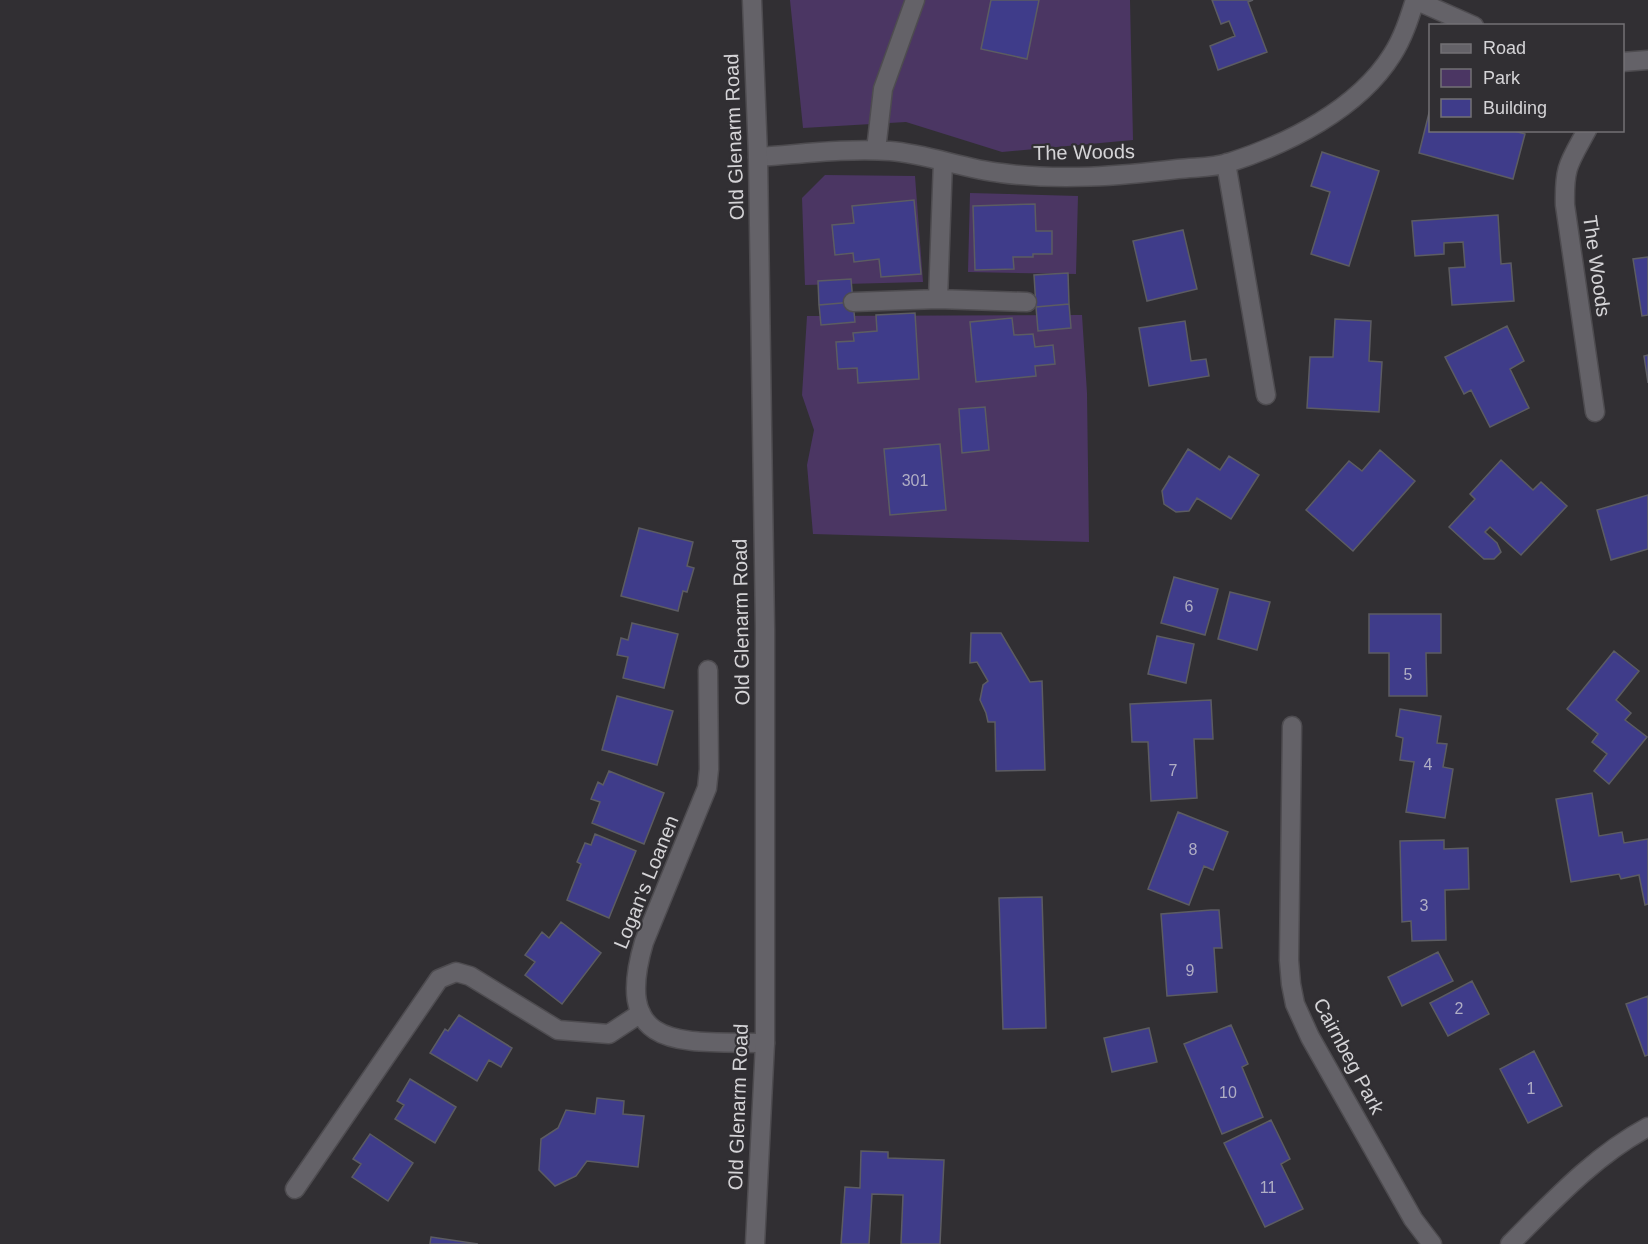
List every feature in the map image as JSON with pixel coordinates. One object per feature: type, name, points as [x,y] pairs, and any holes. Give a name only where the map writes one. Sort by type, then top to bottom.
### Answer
[{"type":"street","name":"Old Glenarm Road","points":[[752,0],[758,157],[765,629],[765,1043],[756,1244]]},
{"type":"street","points":[[876,150],[884,89],[915,0]]},
{"type":"street","name":"The Woods","points":[[758,157],[876,150],[911,154],[999,173],[1045,177],[1124,175],[1226,164],[1296,135],[1327,117],[1353,97],[1375,77],[1392,55],[1406,30],[1415,0],[1469,24]]},
{"type":"street","points":[[1624,62],[1648,60]]},
{"type":"street","name":"The Woods","points":[[1586,132],[1571,158],[1564,178],[1565,205],[1595,412]]},
{"type":"street","points":[[938,299],[943,161]]},
{"type":"street","points":[[1226,164],[1266,395]]},
{"type":"street","points":[[853,302],[938,299],[1027,302]]},
{"type":"street","name":"Logan's Loanen","points":[[641,1013],[638,1002],[638,965],[644,942],[707,788],[709,769],[708,670]]},
{"type":"street","name":"Cairnbeg Park","points":[[1292,726],[1288,960],[1295,1004],[1310,1037],[1407,1209],[1432,1244]]},
{"type":"street","points":[[295,1189],[439,979],[456,972],[470,976],[558,1030],[609,1034],[641,1013],[653,1029],[678,1041],[765,1043]]},
{"type":"street","points":[[1510,1244],[1585,1170],[1611,1150],[1648,1127]]},
{"type":"green space","points":[[790,0],[1130,0],[1133,140],[1002,152],[906,122],[803,128]]},
{"type":"green space","points":[[825,175],[915,176],[923,282],[805,285],[802,198]]},
{"type":"green space","points":[[970,193],[1078,196],[1076,274],[968,272]]},
{"type":"green space","points":[[1082,315],[1087,393],[1089,542],[813,534],[807,465],[814,430],[802,395],[807,316]]},
{"type":"building","points":[[991,0],[1039,0],[1027,59],[981,49]]},
{"type":"building","points":[[1212,0],[1253,0],[1248,2],[1267,52],[1218,70],[1210,46],[1235,36],[1229,21],[1221,24]]},
{"type":"building","points":[[1429,113],[1429,132],[1518,132],[1525,134],[1513,179],[1419,153]]},
{"type":"building","points":[[1322,152],[1379,171],[1349,266],[1311,254],[1330,192],[1311,186]]},
{"type":"building","points":[[914,200],[921,274],[881,277],[879,259],[854,262],[853,253],[835,255],[832,225],[854,223],[852,206]]},
{"type":"building","points":[[1035,204],[1036,231],[1052,231],[1052,254],[1013,257],[1014,269],[975,270],[973,206]]},
{"type":"building","points":[[1498,215],[1501,264],[1511,263],[1514,301],[1452,305],[1449,268],[1465,267],[1463,242],[1444,243],[1444,254],[1415,256],[1412,221]]},
{"type":"building","points":[[1183,230],[1197,289],[1147,301],[1133,241]]},
{"type":"building","points":[[1648,257],[1648,315],[1642,316],[1633,259]]},
{"type":"building","points":[[1068,273],[1069,304],[1036,307],[1034,275]]},
{"type":"building","points":[[851,279],[853,302],[819,305],[818,281]]},
{"type":"building","points":[[853,302],[855,322],[821,325],[819,305]]},
{"type":"building","points":[[1069,304],[1071,328],[1038,331],[1036,307]]},
{"type":"building","points":[[915,313],[919,379],[858,383],[857,368],[838,369],[836,342],[854,341],[853,333],[877,331],[876,315]]},
{"type":"building","points":[[1012,318],[1014,335],[1033,334],[1035,347],[1053,345],[1055,364],[1035,366],[1036,376],[976,382],[970,322]]},
{"type":"building","points":[[1335,319],[1371,321],[1369,361],[1382,362],[1379,412],[1307,408],[1310,357],[1333,357]]},
{"type":"building","points":[[1185,321],[1191,361],[1206,359],[1209,376],[1149,386],[1139,328]]},
{"type":"building","points":[[1507,326],[1524,361],[1510,369],[1529,408],[1490,427],[1471,390],[1464,394],[1445,357]]},
{"type":"building","points":[[1648,355],[1648,383],[1644,356]]},
{"type":"building","points":[[985,407],[989,450],[962,453],[959,409]]},
{"type":"building","points":[[940,444],[946,510],[890,515],[884,449]]},
{"type":"building","points":[[1188,449],[1220,470],[1229,456],[1259,475],[1231,519],[1197,498],[1189,511],[1176,512],[1164,504],[1162,491]]},
{"type":"building","points":[[1380,450],[1415,481],[1353,551],[1306,510],[1349,461],[1362,471]]},
{"type":"building","points":[[1501,460],[1533,490],[1541,482],[1567,506],[1521,555],[1490,527],[1485,532],[1497,543],[1501,552],[1494,559],[1484,559],[1449,527],[1475,499],[1470,494]]},
{"type":"building","points":[[1648,495],[1648,549],[1611,560],[1597,510]]},
{"type":"building","points":[[639,528],[693,542],[687,566],[694,568],[687,592],[683,591],[678,611],[621,596]]},
{"type":"building","points":[[1174,577],[1218,589],[1205,635],[1161,623]]},
{"type":"building","points":[[1230,592],[1270,602],[1257,650],[1218,639]]},
{"type":"building","points":[[1369,614],[1441,614],[1441,653],[1426,653],[1427,696],[1389,696],[1389,653],[1369,653]]},
{"type":"building","points":[[632,623],[678,634],[664,688],[623,678],[628,657],[617,655],[621,638],[628,640]]},
{"type":"building","points":[[971,633],[1001,633],[1030,682],[1042,681],[1045,770],[996,771],[995,722],[988,722],[980,700],[983,685],[988,681],[977,662],[970,663]]},
{"type":"building","points":[[1157,636],[1194,644],[1186,683],[1148,674]]},
{"type":"building","points":[[1614,651],[1639,671],[1616,700],[1631,713],[1625,720],[1647,737],[1609,784],[1594,771],[1607,754],[1592,742],[1598,734],[1567,709]]},
{"type":"building","points":[[617,696],[673,711],[657,765],[602,750]]},
{"type":"building","points":[[1211,700],[1213,739],[1194,739],[1197,798],[1151,801],[1148,742],[1132,742],[1130,704]]},
{"type":"building","points":[[1400,709],[1441,716],[1437,743],[1447,744],[1443,767],[1453,769],[1445,818],[1406,812],[1414,762],[1400,760],[1403,738],[1396,736]]},
{"type":"building","points":[[609,771],[664,793],[644,844],[592,823],[600,802],[591,799],[598,782],[603,785]]},
{"type":"building","points":[[1592,793],[1599,836],[1622,832],[1624,843],[1648,839],[1648,904],[1645,905],[1639,875],[1621,879],[1619,874],[1571,882],[1556,799]]},
{"type":"building","points":[[1178,812],[1228,832],[1213,870],[1204,866],[1189,905],[1148,889]]},
{"type":"building","points":[[595,834],[636,851],[609,918],[567,900],[581,864],[577,862],[585,843],[591,845]]},
{"type":"building","points":[[1444,840],[1444,849],[1468,848],[1469,889],[1445,890],[1446,940],[1412,941],[1411,921],[1402,922],[1400,841]]},
{"type":"building","points":[[1042,897],[1046,1028],[1003,1029],[999,898]]},
{"type":"building","points":[[1219,910],[1222,948],[1214,948],[1217,992],[1167,996],[1161,914]]},
{"type":"building","points":[[561,922],[601,953],[562,1004],[525,975],[535,962],[525,955],[542,932],[549,938]]},
{"type":"building","points":[[1438,952],[1453,981],[1402,1006],[1388,977]]},
{"type":"building","points":[[1472,981],[1489,1014],[1448,1036],[1430,1003]]},
{"type":"building","points":[[1648,996],[1648,1055],[1645,1056],[1626,1004]]},
{"type":"building","points":[[459,1015],[512,1048],[501,1067],[489,1060],[477,1081],[430,1053],[445,1029],[448,1031]]},
{"type":"building","points":[[1231,1025],[1248,1064],[1242,1067],[1263,1117],[1222,1134],[1184,1044]]},
{"type":"building","points":[[1149,1028],[1157,1062],[1112,1072],[1104,1038]]},
{"type":"building","points":[[1534,1051],[1562,1106],[1528,1123],[1500,1069]]},
{"type":"building","points":[[410,1079],[456,1107],[435,1143],[395,1119],[404,1105],[397,1101]]},
{"type":"building","points":[[597,1098],[624,1101],[623,1114],[644,1116],[638,1167],[587,1161],[576,1176],[555,1186],[539,1170],[541,1139],[558,1128],[566,1110],[595,1114]]},
{"type":"building","points":[[1271,1120],[1290,1159],[1281,1164],[1303,1209],[1265,1227],[1224,1143]]},
{"type":"building","points":[[370,1134],[413,1163],[388,1201],[352,1177],[361,1164],[353,1159]]},
{"type":"building","points":[[861,1151],[888,1152],[888,1158],[944,1160],[940,1244],[901,1244],[903,1195],[872,1194],[869,1244],[841,1244],[845,1187],[860,1188]]},
{"type":"building","points":[[431,1237],[478,1244],[430,1244]]}]
